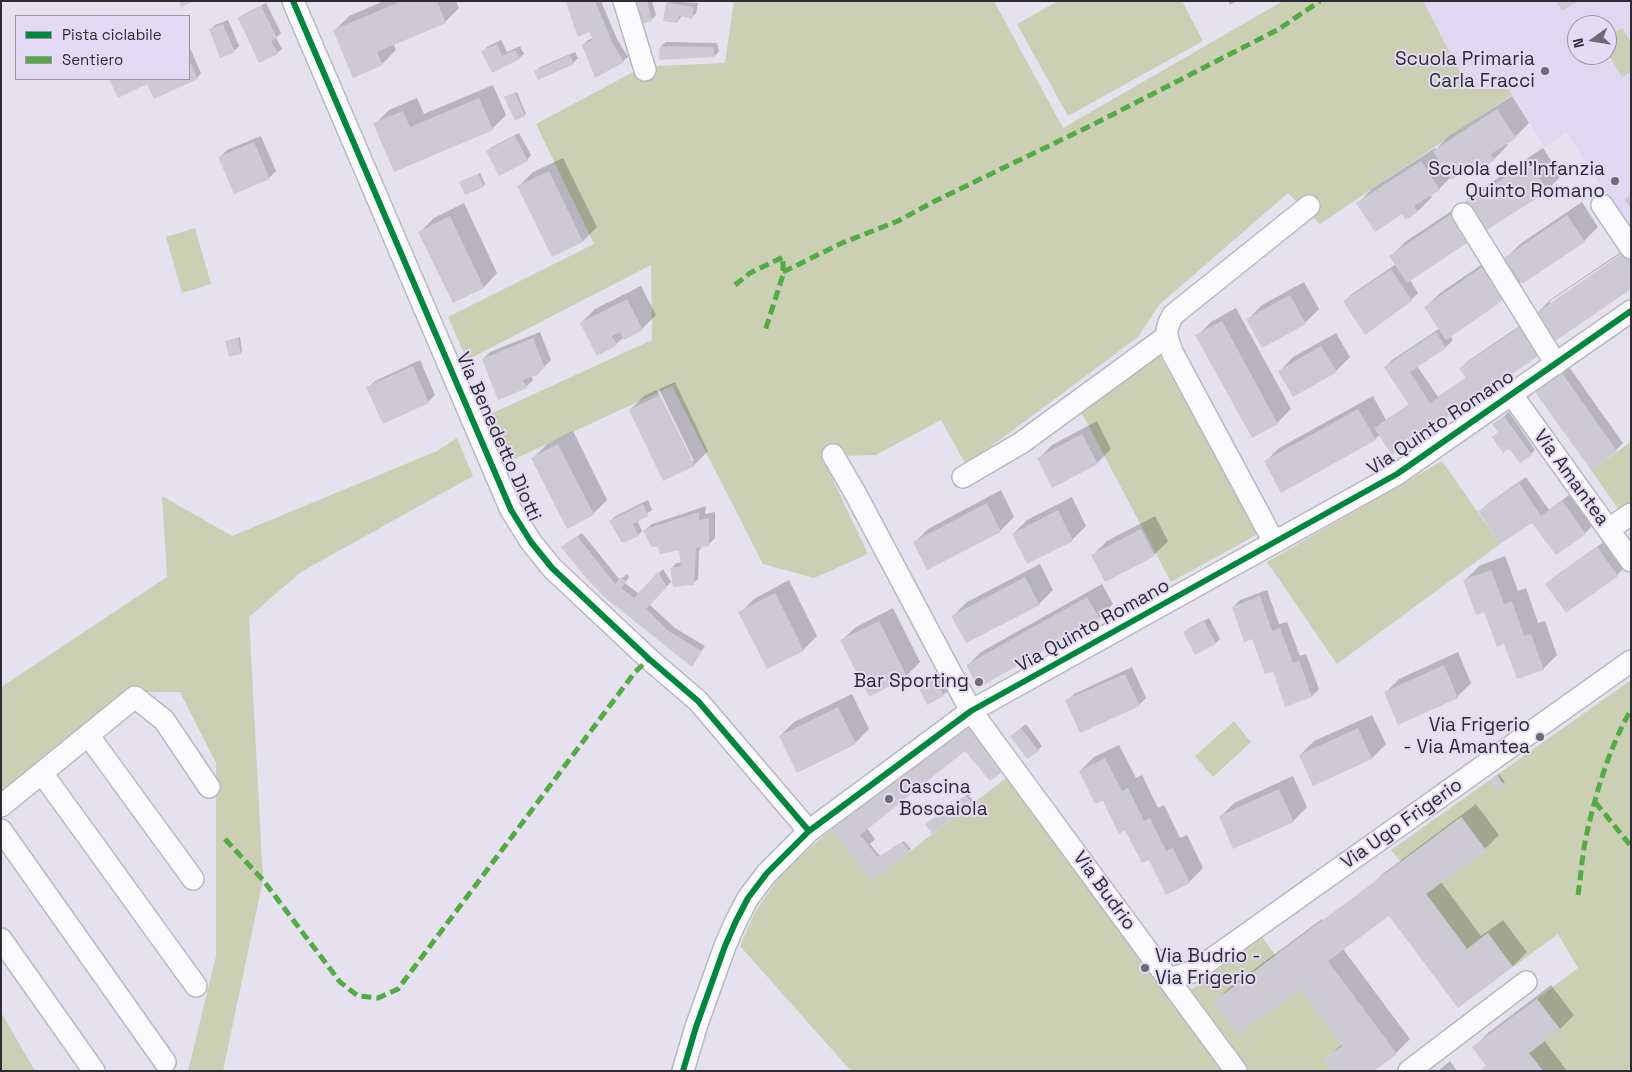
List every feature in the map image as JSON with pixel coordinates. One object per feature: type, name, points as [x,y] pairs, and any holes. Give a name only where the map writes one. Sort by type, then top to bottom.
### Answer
[{"type":"street","name":"Via Benedetto Diotti","points":[[293,1],[508,501],[531,542],[552,568],[649,659],[698,701],[809,831]]},
{"type":"street","points":[[624,1],[645,70]]},
{"type":"street","points":[[1602,205],[1631,248]]},
{"type":"street","points":[[1274,542],[1172,352],[1166,337],[1167,327],[1173,315],[1309,206]]},
{"type":"street","points":[[1463,214],[1556,364]]},
{"type":"street","name":"Via Quinto Romano","points":[[683,1071],[699,1018],[725,946],[748,898],[767,873],[809,831],[972,711],[1397,474],[1631,311]]},
{"type":"street","points":[[963,477],[1021,443],[1166,337]]},
{"type":"street","name":"Via Amantea","points":[[1512,394],[1631,561]]},
{"type":"street","points":[[833,455],[972,711]]},
{"type":"street","points":[[1609,529],[1631,514]]},
{"type":"street","name":"Via Ugo Frigerio","points":[[1170,979],[1196,971],[1631,661]]},
{"type":"street","points":[[1,806],[135,697],[164,720],[208,787]]},
{"type":"street","name":"Via Budrio","points":[[972,711],[1236,1071]]},
{"type":"street","points":[[88,735],[194,879]]},
{"type":"street","points":[[42,772],[196,986]]},
{"type":"street","points":[[1,830],[165,1062]]},
{"type":"street","points":[[1,939],[94,1071]]},
{"type":"street","points":[[1409,1071],[1526,982]]},
{"type":"shaded area","name":"Scuola Primaria Carla Fracci","points":[[1423,1],[1631,1],[1631,231],[1566,132],[1545,147],[1509,89],[1469,89]]},
{"type":"green space","points":[[734,1],[994,1],[1063,128],[1283,1],[1423,1],[1469,89],[1509,89],[1512,95],[1320,224],[1288,193],[1159,305],[1138,337],[966,465],[941,420],[876,455],[844,456],[826,465],[868,554],[814,578],[763,564],[672,386],[508,462],[486,416],[652,340],[651,265],[467,360],[448,317],[594,244],[536,124],[635,71],[657,66],[725,63]]},
{"type":"green space","points":[[1058,1],[1182,1],[1203,41],[1068,116],[1017,24]]},
{"type":"green space","points":[[1622,28],[1631,42],[1631,72],[1622,77],[1614,65],[1617,65],[1617,31]]},
{"type":"green space","points":[[195,228],[211,284],[182,293],[166,237]]},
{"type":"green space","points":[[1159,354],[1258,534],[1171,582],[1080,410]]},
{"type":"green space","points":[[457,438],[473,476],[301,572],[249,617],[263,880],[223,1071],[188,1071],[216,956],[216,763],[180,692],[134,692],[1,794],[1,687],[167,577],[162,496],[232,536],[437,451]]},
{"type":"green space","points":[[1631,442],[1631,527],[1591,470]]},
{"type":"green space","points":[[1442,461],[1500,544],[1337,664],[1267,562]]},
{"type":"green space","points":[[1631,680],[1631,1068],[1626,1071],[1543,1071],[1529,1053],[1560,1029],[1537,999],[1578,968],[1558,934],[1513,967],[1488,933],[1467,949],[1426,894],[1486,850],[1462,817],[1401,862],[1391,850]]},
{"type":"green space","points":[[1234,721],[1251,742],[1213,777],[1195,756]]},
{"type":"green space","points":[[1009,776],[1222,1071],[851,1071],[740,946],[755,912],[785,869],[831,830],[872,880]]},
{"type":"green space","points":[[1262,937],[1342,1046],[1324,1059],[1333,1071],[1246,1071],[1188,992]]},
{"type":"green space","points":[[1,1012],[35,1071],[1,1071]]},
{"type":"building","points":[[179,1],[195,1],[181,7]]},
{"type":"building","points":[[402,1],[437,1],[446,23],[377,52],[383,65],[353,78],[333,30]]},
{"type":"building","points":[[566,1],[595,1],[613,44],[624,62],[595,78],[582,45],[593,40],[589,32],[578,37]]},
{"type":"building","points":[[629,1],[647,1],[652,21],[637,25]]},
{"type":"building","points":[[1556,1],[1578,1],[1562,11]]},
{"type":"building","points":[[666,2],[694,7],[692,19],[679,16],[678,23],[663,21]]},
{"type":"building","points":[[261,6],[277,38],[271,41],[278,54],[259,63],[238,18]]},
{"type":"building","points":[[223,24],[235,52],[220,58],[209,29]]},
{"type":"building","points":[[497,44],[502,56],[515,50],[520,59],[492,73],[481,51]]},
{"type":"building","points":[[660,46],[713,47],[715,57],[659,60]]},
{"type":"building","points":[[570,55],[574,64],[538,80],[534,71]]},
{"type":"building","points":[[190,62],[198,79],[154,99],[147,84],[118,98],[109,80],[190,80]]},
{"type":"building","points":[[515,93],[525,116],[515,121],[504,97]]},
{"type":"building","points":[[479,98],[493,130],[394,172],[373,123],[403,111],[410,127]]},
{"type":"building","points":[[1497,109],[1516,138],[1491,154],[1495,160],[1482,169],[1478,163],[1451,180],[1433,151]]},
{"type":"building","points":[[515,136],[528,161],[499,176],[486,151]]},
{"type":"building","points":[[254,142],[270,179],[234,194],[218,157]]},
{"type":"building","points":[[1421,161],[1440,190],[1414,206],[1418,212],[1406,220],[1402,214],[1375,232],[1356,203]]},
{"type":"building","points":[[1529,162],[1548,191],[1484,232],[1465,203]]},
{"type":"building","points":[[549,171],[583,242],[552,257],[517,186]]},
{"type":"building","points":[[478,174],[484,187],[465,195],[459,182]]},
{"type":"building","points":[[1631,195],[1631,209],[1624,199]]},
{"type":"building","points":[[1453,213],[1471,240],[1407,283],[1389,256]]},
{"type":"building","points":[[1567,215],[1585,242],[1522,284],[1504,258]]},
{"type":"building","points":[[450,216],[484,288],[453,303],[418,232]]},
{"type":"building","points":[[1624,252],[1631,262],[1631,289],[1554,342],[1535,314]]},
{"type":"building","points":[[1485,265],[1508,297],[1446,340],[1424,307]]},
{"type":"building","points":[[1391,269],[1412,301],[1365,335],[1343,301]]},
{"type":"building","points":[[1290,295],[1306,324],[1262,348],[1246,319]]},
{"type":"building","points":[[627,299],[643,330],[624,340],[620,332],[612,336],[617,345],[597,356],[580,323]]},
{"type":"building","points":[[1222,321],[1278,424],[1252,438],[1195,335]]},
{"type":"building","points":[[1521,326],[1540,355],[1392,455],[1374,428],[1409,405],[1384,367],[1436,332],[1446,348],[1410,372],[1430,403],[1466,378],[1459,368]]},
{"type":"building","points":[[238,338],[241,354],[229,357],[225,341]]},
{"type":"building","points":[[533,338],[545,368],[538,371],[539,374],[523,380],[527,388],[498,400],[482,359]]},
{"type":"building","points":[[1321,346],[1337,372],[1293,397],[1278,371]]},
{"type":"building","points":[[413,366],[429,403],[383,424],[366,387]]},
{"type":"building","points":[[1562,373],[1617,451],[1591,470],[1535,392]]},
{"type":"building","points":[[660,395],[695,466],[663,481],[629,410]]},
{"type":"building","points":[[1358,409],[1376,440],[1281,493],[1264,461]]},
{"type":"building","points":[[1504,416],[1532,455],[1520,463],[1509,449],[1503,453],[1492,437],[1498,432],[1492,424]]},
{"type":"building","points":[[1082,434],[1098,464],[1052,488],[1037,458]]},
{"type":"building","points":[[558,444],[594,515],[567,529],[531,458]]},
{"type":"building","points":[[1519,483],[1541,516],[1562,501],[1586,534],[1556,555],[1532,523],[1500,544],[1478,511]]},
{"type":"building","points":[[987,503],[1001,532],[927,570],[913,542]]},
{"type":"building","points":[[643,504],[648,516],[633,524],[639,536],[622,543],[609,521]]},
{"type":"building","points":[[1058,510],[1073,541],[1027,564],[1012,534]]},
{"type":"building","points":[[699,512],[699,520],[709,518],[709,546],[696,548],[694,585],[673,587],[670,568],[681,566],[679,550],[660,554],[658,547],[651,547],[643,530]]},
{"type":"building","points":[[1141,529],[1155,556],[1105,582],[1091,555]]},
{"type":"building","points":[[577,536],[615,584],[621,577],[626,582],[621,588],[634,598],[658,572],[667,587],[646,609],[670,632],[702,651],[692,667],[603,596],[581,572],[561,547]]},
{"type":"building","points":[[1597,547],[1618,576],[1566,613],[1545,584]]},
{"type":"building","points":[[1491,570],[1504,604],[1512,601],[1524,636],[1531,634],[1544,670],[1517,679],[1504,644],[1497,647],[1484,612],[1476,615],[1463,580]]},
{"type":"building","points":[[1025,577],[1040,605],[966,643],[951,616]]},
{"type":"building","points":[[775,593],[804,651],[767,669],[738,612]]},
{"type":"building","points":[[1260,596],[1272,631],[1280,628],[1293,663],[1299,660],[1312,697],[1285,707],[1273,671],[1265,674],[1252,639],[1244,642],[1232,607]]},
{"type":"building","points":[[1087,597],[1100,619],[978,688],[966,665]]},
{"type":"building","points":[[879,621],[907,677],[869,697],[840,640]]},
{"type":"building","points":[[1204,621],[1216,644],[1195,655],[1183,632]]},
{"type":"building","points":[[1444,665],[1458,698],[1398,725],[1384,692]]},
{"type":"building","points":[[1125,674],[1140,706],[1080,733],[1065,700]]},
{"type":"building","points":[[934,675],[944,696],[927,705],[917,684]]},
{"type":"building","points":[[838,707],[856,744],[797,773],[779,736]]},
{"type":"building","points":[[967,726],[1003,771],[990,781],[965,751],[860,835],[878,857],[902,842],[910,851],[872,881],[831,830]]},
{"type":"building","points":[[1021,728],[1039,751],[1027,759],[1010,736]]},
{"type":"building","points":[[1358,728],[1372,759],[1313,786],[1299,755]]},
{"type":"building","points":[[1105,758],[1122,791],[1128,788],[1144,821],[1150,818],[1166,851],[1173,848],[1190,883],[1166,895],[1149,860],[1142,863],[1125,830],[1119,834],[1103,801],[1095,804],[1079,771]]},
{"type":"building","points":[[1497,775],[1504,785],[1496,790],[1490,780]]},
{"type":"building","points":[[1279,789],[1294,822],[1233,849],[1219,816]]},
{"type":"building","points":[[966,795],[973,804],[932,834],[925,824]]},
{"type":"building","points":[[1461,817],[1486,850],[1426,894],[1467,949],[1488,933],[1513,967],[1458,1008],[1389,916],[1328,961],[1397,1054],[1374,1071],[1333,1071],[1324,1059],[1342,1046],[1300,989],[1238,1035],[1213,1002]]},
{"type":"building","points":[[1537,999],[1560,1029],[1529,1053],[1543,1071],[1479,1071],[1486,1066],[1472,1047]]},
{"type":"marked path","points":[[783,272],[842,243],[898,221],[933,202],[1094,124],[1279,29],[1320,1]]},
{"type":"marked path","points":[[735,285],[750,273],[783,257],[783,275],[765,331]]},
{"type":"marked path","points":[[225,839],[263,880],[340,982],[358,996],[378,998],[398,989],[635,672],[649,659]]},
{"type":"marked path","points":[[1578,895],[1583,851],[1598,789],[1609,756],[1631,710]]},
{"type":"marked path","points":[[1595,802],[1631,846]]},
{"type":"cycle path","points":[[293,1],[511,510],[531,542],[552,568],[649,659],[698,701],[809,831]]},
{"type":"cycle path","points":[[683,1071],[696,1027],[725,946],[748,898],[767,873],[809,831],[971,711],[1397,474],[1631,311]]},
{"type":"place","name":"Scuola Primaria Carla Fracci","points":[[1545,71]]},
{"type":"place","name":"Scuola dell'Infanzia Quinto Romano","points":[[1615,181]]},
{"type":"place","name":"Bar Sporting","points":[[979,682]]},
{"type":"place","name":"Via Frigerio - Via Amantea","points":[[1540,737]]},
{"type":"place","name":"Cascina Boscaiola","points":[[889,799]]},
{"type":"place","name":"Via Budrio - Via Frigerio","points":[[1145,968]]}]
